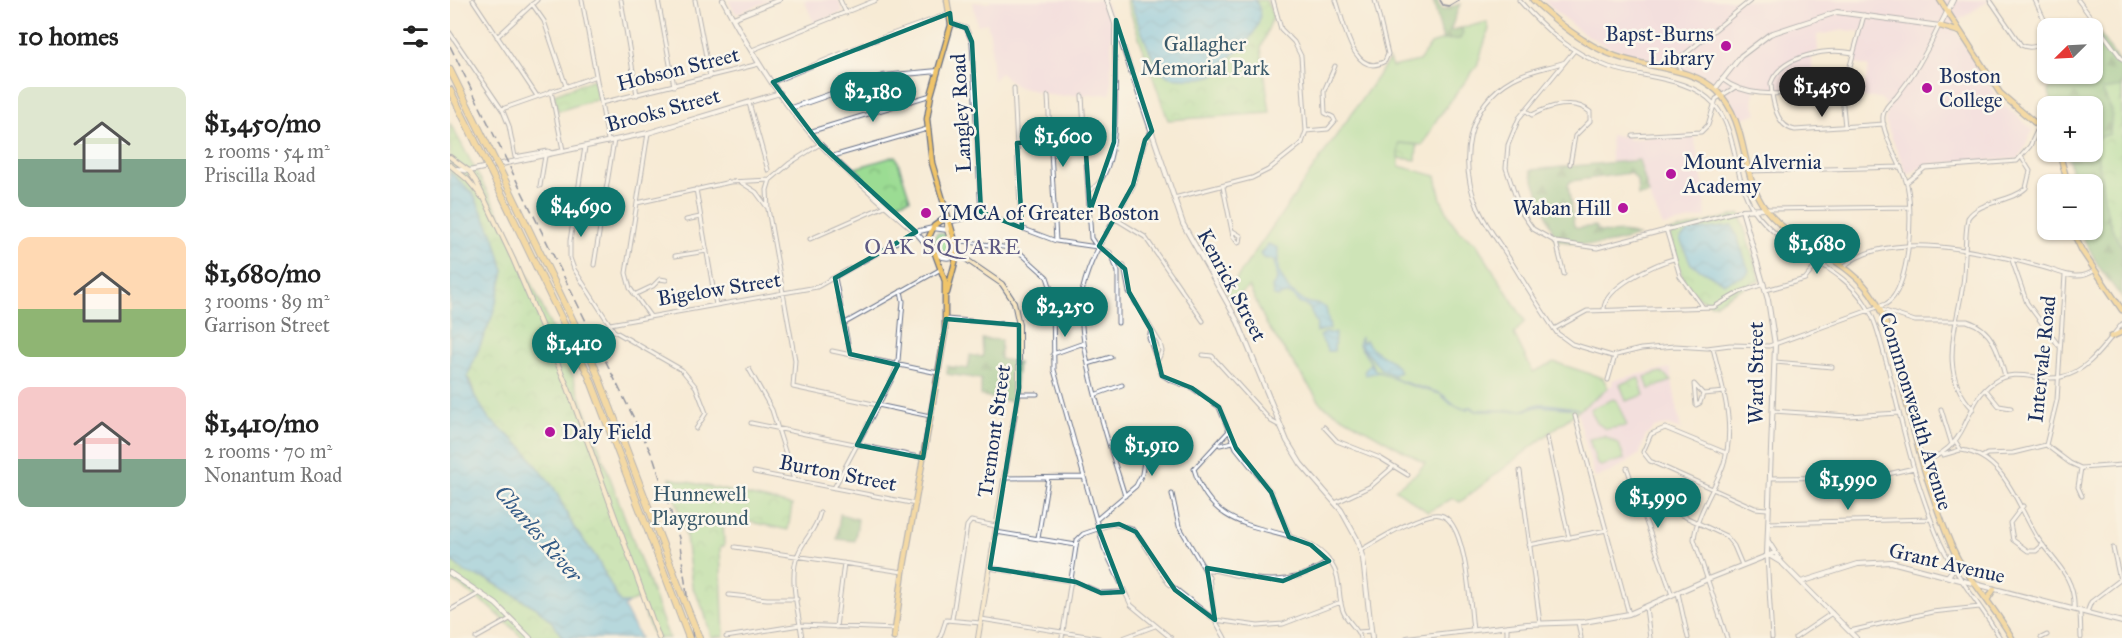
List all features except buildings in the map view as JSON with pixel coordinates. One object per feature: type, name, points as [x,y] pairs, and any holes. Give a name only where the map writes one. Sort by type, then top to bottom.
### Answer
[{"type":"highway","points":[[450,70],[594,365],[699,638]]},
{"type":"highway","points":[[450,90],[589,376],[689,637]]},
{"type":"main road","points":[[946,299],[958,254],[956,240],[932,164],[927,129],[931,95],[951,23],[947,0]]},
{"type":"main road","name":"Commonwealth Avenue","points":[[1533,0],[1570,32],[1598,49],[1623,59],[1680,73],[1715,89],[1721,95],[1738,127],[1754,189],[1766,209],[1785,231],[1843,267],[1864,285],[1878,307],[1889,336],[1922,462],[1950,542],[2012,638]]},
{"type":"main road","points":[[1940,0],[2001,94],[2037,124]]},
{"type":"main road","points":[[1940,26],[1951,27],[1961,32]]},
{"type":"main road","points":[[450,157],[469,171],[490,211],[572,399],[660,638]]},
{"type":"main road","points":[[450,165],[473,185],[490,211]]},
{"type":"main road","points":[[894,638],[946,320],[946,299],[941,269],[929,237],[933,228],[948,220]]},
{"type":"main road","points":[[948,220],[947,230],[953,249],[958,254]]},
{"type":"main road","points":[[2078,240],[2122,310]]},
{"type":"main road","name":"Tremont Street","points":[[958,254],[989,273],[1004,287],[1016,306],[1019,325],[1018,394],[978,638]]},
{"type":"main road","points":[[941,269],[947,273],[953,269]]},
{"type":"main road","points":[[2111,337],[2122,332]]},
{"type":"main road","points":[[1987,600],[1994,589]]},
{"type":"street","points":[[473,0],[537,96]]},
{"type":"street","points":[[497,37],[537,0]]},
{"type":"street","points":[[582,0],[608,140]]},
{"type":"street","points":[[621,0],[638,95]]},
{"type":"street","points":[[658,0],[674,86]]},
{"type":"street","points":[[695,0],[710,77]]},
{"type":"street","points":[[723,0],[780,93],[820,144],[932,250],[944,259],[958,254]]},
{"type":"street","points":[[733,18],[779,0]]},
{"type":"street","points":[[840,0],[846,13]]},
{"type":"street","points":[[752,50],[876,0]]},
{"type":"street","name":"Kenrick Street","points":[[1107,0],[1116,20],[1188,234],[1242,330],[1280,426],[1301,464],[1352,526],[1361,550],[1372,638]]},
{"type":"street","points":[[1174,198],[1252,178],[1268,170],[1302,143],[1306,131],[1301,56],[1294,42],[1281,29],[1273,0]]},
{"type":"street","points":[[1336,0],[1351,47],[1364,60],[1377,64],[1385,62],[1388,53],[1376,0]]},
{"type":"street","points":[[1519,0],[1539,22],[1574,51],[1615,69],[1696,90],[1714,104]]},
{"type":"street","points":[[1565,62],[1524,74],[1503,86],[1484,105],[1470,132],[1467,160],[1471,186],[1479,210],[1554,329],[1572,344],[1615,356],[1641,349],[1675,346],[1713,348],[1730,345],[1775,345],[1888,303],[1895,293],[1903,277],[1908,247],[1909,207],[1907,182],[1884,124],[1885,110],[1917,69],[1953,0]]},
{"type":"street","points":[[1990,0],[2021,45],[2030,48],[2037,46]]},
{"type":"street","points":[[2035,0],[2043,18]]},
{"type":"street","points":[[2078,0],[2122,59]]},
{"type":"street","points":[[1679,59],[1750,1]]},
{"type":"street","points":[[532,4],[543,18],[566,86]]},
{"type":"street","points":[[1715,89],[1745,52],[1774,32],[1840,11],[1940,26]]},
{"type":"street","points":[[773,82],[864,44],[950,13]]},
{"type":"street","points":[[1845,127],[1841,107],[1843,91],[1865,14]]},
{"type":"street","points":[[1088,191],[1098,185],[1106,169],[1114,142],[1116,20]]},
{"type":"street","name":"Langley Road","points":[[951,23],[966,28],[972,42],[981,214]]},
{"type":"street","points":[[450,33],[502,109],[596,76]]},
{"type":"street","points":[[1574,51],[1542,93],[1524,110],[1511,130],[1506,168],[1528,223],[1541,235],[1556,242],[1590,248],[1608,247],[1666,229],[1742,210],[1909,207]]},
{"type":"street","points":[[1853,53],[1810,55],[1790,62],[1773,76],[1772,94],[1781,122],[1789,128],[1884,124]]},
{"type":"street","points":[[1665,69],[1671,57],[1679,59]]},
{"type":"street","points":[[1679,59],[1680,73]]},
{"type":"street","name":"Hobson Street","points":[[602,103],[761,63]]},
{"type":"street","points":[[1306,131],[1328,129],[1335,121],[1333,117],[1325,113],[1323,91],[1335,66]]},
{"type":"street","points":[[791,108],[883,75],[938,71]]},
{"type":"street","points":[[1722,79],[1736,88],[1772,94],[1843,91],[1857,94]]},
{"type":"street","points":[[1014,88],[1021,228]]},
{"type":"street","points":[[1633,136],[1701,132],[1708,125],[1714,104],[1721,95],[1736,88]]},
{"type":"street","points":[[551,91],[563,150]]},
{"type":"street","name":"Brooks Street","points":[[457,169],[469,171],[648,133],[780,93]]},
{"type":"street","points":[[809,132],[931,95]]},
{"type":"street","points":[[1048,96],[1056,241]]},
{"type":"street","points":[[1082,96],[1092,238],[1097,247]]},
{"type":"street","points":[[749,103],[768,170]]},
{"type":"street","points":[[1524,110],[1532,115],[1548,107],[1568,104],[1582,107],[1590,112],[1590,121],[1575,136],[1570,164]]},
{"type":"street","name":"Commonwealth Avenue","points":[[1714,104],[1727,128],[1739,178],[1753,209],[1777,237],[1853,288],[1869,310],[1931,519],[1954,568],[2000,638]]},
{"type":"street","name":"Brooks Street","points":[[502,109],[510,129],[515,157],[549,151],[553,153]]},
{"type":"street","points":[[833,156],[927,129]]},
{"type":"street","points":[[1125,496],[1088,364],[1084,343],[1083,287],[1097,247],[1133,185],[1142,160],[1144,140],[1152,131]]},
{"type":"street","points":[[1907,182],[1925,168],[2014,162],[2022,158],[2033,143],[2037,132]]},
{"type":"street","name":"Bigelow Street","points":[[648,133],[626,269],[628,284],[634,295],[646,307],[650,316],[818,287],[915,232],[933,228]]},
{"type":"street","points":[[594,265],[614,139]]},
{"type":"street","points":[[1017,143],[1084,139]]},
{"type":"street","points":[[820,144],[790,162],[771,180],[767,190],[768,209],[796,364],[793,387],[932,416]]},
{"type":"street","points":[[585,145],[569,252],[574,269],[610,324],[621,336],[659,355],[689,378],[704,402],[706,413],[696,429]]},
{"type":"street","points":[[540,186],[545,156]]},
{"type":"street","points":[[1972,409],[1963,397],[1953,365],[1951,339],[1963,284],[1969,215],[2026,188],[2030,171],[2022,158]]},
{"type":"street","points":[[1748,171],[1901,167]]},
{"type":"street","points":[[637,203],[730,182],[771,180]]},
{"type":"street","points":[[742,183],[756,192],[768,209]]},
{"type":"street","points":[[1223,187],[1233,231]]},
{"type":"street","points":[[696,189],[716,305]]},
{"type":"street","points":[[810,239],[885,206]]},
{"type":"street","name":"Ward Street","points":[[1742,210],[1766,290],[1775,345],[1767,556],[1782,563]]},
{"type":"street","points":[[948,220],[981,214],[1056,241],[1097,247],[1110,252],[1116,262],[1119,280],[1118,323]]},
{"type":"street","points":[[686,220],[700,217]]},
{"type":"street","points":[[1114,218],[1145,237],[1203,321]]},
{"type":"street","points":[[933,228],[947,230],[956,240],[1016,249],[1044,273],[1053,291],[1054,370],[1098,527],[1123,591],[1142,616],[1171,638]]},
{"type":"street","points":[[1666,229],[1682,281],[1701,306]]},
{"type":"street","points":[[1556,242],[1564,274]]},
{"type":"street","points":[[1843,267],[1863,253],[1876,249],[1908,247],[1965,251],[2012,260],[2066,275],[2083,276],[2095,270]]},
{"type":"street","points":[[675,256],[706,251]]},
{"type":"street","points":[[1604,310],[1606,298],[1618,286],[1674,259]]},
{"type":"street","points":[[2012,260],[2027,303],[2059,346]]},
{"type":"street","points":[[1116,262],[1124,266],[1129,292],[1160,343],[1162,351],[1157,360]]},
{"type":"street","points":[[1766,290],[1805,279],[1818,263]]},
{"type":"street","points":[[845,323],[941,269]]},
{"type":"street","name":"Intervale Road","points":[[2046,444],[2056,406],[2066,275]]},
{"type":"street","points":[[836,278],[850,354]]},
{"type":"street","points":[[634,295],[653,286],[660,279],[666,280]]},
{"type":"street","points":[[1554,329],[1581,312],[1714,307],[1740,292],[1764,284]]},
{"type":"street","points":[[834,488],[879,406],[897,365],[903,301],[901,291]]},
{"type":"street","points":[[1878,307],[1898,318],[1929,323],[1971,322],[1987,333],[1996,347],[2005,376]]},
{"type":"street","points":[[610,324],[650,316]]},
{"type":"street","points":[[1889,336],[1888,322],[1898,318]]},
{"type":"street","points":[[946,320],[1019,325]]},
{"type":"street","points":[[1941,455],[1954,443],[1972,409],[1992,384],[2005,376],[2018,374],[2059,378],[2087,363],[2122,324]]},
{"type":"street","points":[[1151,330],[1149,338],[1164,377],[1192,388],[1219,407],[1233,442],[1271,492],[1291,538]]},
{"type":"street","points":[[1053,354],[1084,343]]},
{"type":"street","points":[[1713,348],[1729,408],[1726,453],[1698,523],[1694,539],[1727,638]]},
{"type":"street","points":[[832,351],[939,373]]},
{"type":"street","points":[[1203,355],[1212,356],[1271,421],[1280,426]]},
{"type":"street","points":[[1608,380],[1615,356]]},
{"type":"street","points":[[1088,364],[1111,357]]},
{"type":"street","points":[[1774,362],[1832,367]]},
{"type":"street","points":[[748,369],[767,398],[794,480]]},
{"type":"street","points":[[1694,384],[1697,384],[1703,394],[1700,403],[1696,405],[1694,384]]},
{"type":"street","points":[[1096,393],[1122,385]]},
{"type":"street","points":[[1986,390],[1999,406],[2011,408]]},
{"type":"street","points":[[1703,394],[1725,392]]},
{"type":"street","points":[[1018,394],[1037,394]]},
{"type":"street","points":[[1941,410],[1954,443],[1961,450]]},
{"type":"street","points":[[1772,411],[1848,416],[1899,412]]},
{"type":"street","points":[[1575,416],[1629,614]]},
{"type":"street","points":[[751,423],[923,458]]},
{"type":"street","points":[[1324,427],[1337,441],[1368,453],[1408,475]]},
{"type":"street","points":[[1726,453],[1666,428],[1653,433],[1643,451],[1650,461],[1755,508],[1767,509]]},
{"type":"street","points":[[1228,432],[1218,446],[1194,469],[1212,503],[1225,514],[1250,528],[1311,545],[1329,561],[1338,578],[1341,602],[1346,616],[1359,632],[1360,638]]},
{"type":"street","points":[[1547,438],[1569,538]]},
{"type":"street","points":[[1096,520],[1136,486],[1142,474],[1147,442]]},
{"type":"street","points":[[1218,446],[1233,442]]},
{"type":"street","points":[[1982,457],[1987,454],[2013,453],[2046,444],[2081,468],[2122,465]]},
{"type":"street","points":[[1922,462],[1961,450],[1975,452],[1982,457],[2009,484],[2043,545],[2065,572],[2074,609]]},
{"type":"street","points":[[1335,503],[1371,486],[1393,467]]},
{"type":"street","points":[[1627,468],[1672,595]]},
{"type":"street","points":[[1769,478],[1875,477],[1914,468]]},
{"type":"street","points":[[2081,468],[2078,487],[2082,496]]},
{"type":"street","points":[[1520,471],[1540,623]]},
{"type":"street","name":"Burton Street","points":[[754,472],[916,504]]},
{"type":"street","points":[[1004,478],[1084,477]]},
{"type":"street","points":[[1038,538],[1048,478]]},
{"type":"street","points":[[1172,494],[1179,526],[1206,570],[1213,592],[1215,620]]},
{"type":"street","points":[[1639,500],[1649,500],[1729,538],[1742,566]]},
{"type":"street","points":[[2023,506],[2011,520],[2012,537],[2019,547],[2028,551],[2036,551],[2043,545]]},
{"type":"street","points":[[802,638],[795,568],[797,556],[815,530],[820,513]]},
{"type":"street","points":[[1361,550],[1423,518],[1440,514],[1444,516],[1454,525],[1460,540],[1473,630]]},
{"type":"street","points":[[1767,523],[1931,519]]},
{"type":"street","points":[[952,619],[967,526],[971,521],[996,526]]},
{"type":"street","points":[[1062,638],[1076,545],[1080,535],[1098,527],[1119,524],[1136,532],[1168,583],[1215,620],[1225,638]]},
{"type":"street","points":[[1280,536],[1286,529]]},
{"type":"street","points":[[1529,545],[1607,530]]},
{"type":"street","points":[[996,532],[1076,545]]},
{"type":"street","name":"Ward Street","points":[[1768,540],[1782,563],[1856,638]]},
{"type":"street","points":[[735,547],[903,572]]},
{"type":"street","points":[[2087,612],[2093,601],[2120,580],[2113,548]]},
{"type":"street","points":[[1407,638],[1507,626],[1578,622],[1629,614],[1707,579],[1774,553]]},
{"type":"street","points":[[1767,556],[1772,638]]},
{"type":"street","points":[[1206,570],[1246,578],[1283,581],[1309,574],[1329,561]]},
{"type":"street","name":"Grant Avenue","points":[[1801,582],[1872,561],[1891,562],[2122,622]]},
{"type":"street","points":[[836,627],[844,563]]},
{"type":"street","points":[[990,568],[1071,581],[1101,593],[1123,591]]},
{"type":"street","points":[[1948,577],[1954,568]]},
{"type":"street","points":[[450,573],[512,618],[530,638]]},
{"type":"street","points":[[1678,592],[1688,638]]},
{"type":"street","points":[[450,610],[480,593]]},
{"type":"street","points":[[729,595],[767,600],[797,598]]},
{"type":"street","points":[[1215,620],[1258,626],[1283,624],[1341,602]]},
{"type":"street","points":[[1849,631],[1932,612],[1980,607]]},
{"type":"street","points":[[1646,608],[1650,638]]},
{"type":"street","points":[[2080,611],[2081,638]]},
{"type":"street","points":[[1796,638],[1832,613]]},
{"type":"street","points":[[1142,616],[1142,625]]},
{"type":"street","points":[[476,638],[512,618]]},
{"type":"street","points":[[940,638],[943,623],[952,619],[1099,638]]},
{"type":"street","points":[[1578,622],[1581,638]]},
{"type":"street","points":[[726,637],[800,625],[895,629]]},
{"type":"street","points":[[1123,638],[1142,625],[1155,626]]},
{"type":"street","points":[[1507,626],[1508,638]]},
{"type":"street","points":[[1359,632],[1371,631]]},
{"type":"street","points":[[2041,638],[2047,634]]},
{"type":"highlighted area","points":[[950,13],[951,23],[966,28],[972,42],[981,212],[1022,228],[1017,143],[1085,139],[1090,211],[1114,142],[1116,20],[1152,131],[1145,140],[1133,185],[1099,246],[1125,269],[1129,292],[1151,330],[1162,376],[1192,388],[1219,407],[1236,448],[1271,492],[1289,537],[1311,545],[1329,561],[1283,581],[1207,568],[1215,620],[1175,590],[1136,532],[1119,524],[1098,527],[1123,592],[1101,593],[1076,582],[990,568],[1019,388],[1019,325],[946,319],[923,458],[857,445],[898,365],[850,354],[835,278],[916,232],[820,144],[773,82]]},
{"type":"shaded area","points":[[728,0],[771,0],[736,14]]},
{"type":"shaded area","points":[[804,0],[839,0],[843,12],[814,23]]},
{"type":"shaded area","points":[[991,0],[1104,0],[1112,17],[1111,94],[1056,96],[1018,87],[1000,73],[993,81],[990,34],[987,23],[977,25],[973,2],[989,3]]},
{"type":"shaded area","name":"Boston College","points":[[1543,0],[1990,0],[1952,25],[1998,99],[2033,130],[2019,159],[1928,164],[1907,175],[1885,121],[1888,108],[1880,98],[1861,98],[1869,67],[1854,63],[1863,32],[1845,30],[1817,35],[1818,52],[1811,53],[1813,73],[1817,73],[1819,88],[1781,90],[1755,86],[1753,101],[1757,113],[1741,119],[1730,99],[1708,78],[1606,46],[1578,30]]},
{"type":"shaded area","name":"Mount Alvernia Academy","points":[[1610,135],[1627,136],[1629,140],[1657,136],[1694,136],[1704,188],[1706,217],[1663,226],[1643,182],[1639,161],[1611,163]]},
{"type":"shaded area","points":[[1670,368],[1681,430],[1666,425],[1654,428],[1645,437],[1640,454],[1613,471],[1595,478],[1577,412],[1613,384],[1612,380]]},
{"type":"green space","name":"Gallagher Memorial Park","points":[[1126,0],[1266,0],[1273,16],[1261,48],[1270,113],[1168,120]]},
{"type":"green space","points":[[1433,0],[1437,0],[1442,10],[1460,4],[1450,31],[1461,28],[1463,33],[1460,39],[1443,40]]},
{"type":"green space","points":[[1487,22],[1489,29],[1477,66],[1437,119],[1423,145],[1399,143],[1399,166],[1436,176],[1441,199],[1451,220],[1459,231],[1476,243],[1525,321],[1514,334],[1533,372],[1554,362],[1603,378],[1608,388],[1460,502],[1453,498],[1428,512],[1395,489],[1417,473],[1425,463],[1322,405],[1267,325],[1249,287],[1230,302],[1227,292],[1389,60],[1392,67],[1419,61],[1431,44],[1443,40],[1441,33]]},
{"type":"green space","points":[[2103,39],[2122,67],[2122,298],[2099,267],[2084,240],[2103,240],[2103,174],[2071,174],[2070,162],[2103,162],[2103,96],[2050,96],[2048,90],[2054,84],[2103,84]]},
{"type":"green space","points":[[594,79],[598,99],[558,111],[554,94]]},
{"type":"green space","points":[[2122,87],[2122,247],[2106,208],[2103,174],[2100,174],[2098,162],[2103,162],[2103,136],[2110,134],[2112,111],[2102,90]]},
{"type":"green space","points":[[450,123],[506,226],[557,340],[561,344],[669,638],[654,638],[639,599],[623,605],[620,603],[596,557],[574,528],[554,488],[523,448],[489,419],[475,397],[471,382],[467,377],[493,314],[504,271],[495,239],[473,194],[450,172]]},
{"type":"green space","points":[[1399,143],[1417,145],[1416,160],[1398,158]]},
{"type":"green space","points":[[896,156],[910,199],[891,205],[852,169]]},
{"type":"green space","points":[[1639,160],[1649,194],[1638,196],[1637,180],[1631,173],[1571,181],[1568,185],[1574,226],[1578,228],[1595,226],[1598,231],[1638,236],[1597,245],[1556,240],[1530,170]]},
{"type":"green space","points":[[1740,214],[1760,280],[1715,304],[1710,304],[1699,298],[1683,279],[1669,232]]},
{"type":"green space","name":"OAK SQUARE","points":[[937,233],[945,234],[950,251],[948,254],[940,254],[933,242]]},
{"type":"green space","points":[[982,339],[1001,340],[1000,359],[1018,362],[1013,402],[981,396],[981,379],[947,374],[947,366],[968,369],[970,355],[983,357]]},
{"type":"green space","points":[[1661,372],[1672,381],[1649,389],[1645,377]]},
{"type":"green space","points":[[1639,378],[1644,395],[1626,401],[1620,384]]},
{"type":"green space","points":[[1613,399],[1617,401],[1627,426],[1606,429],[1597,423],[1590,409]]},
{"type":"green space","points":[[1604,436],[1619,444],[1624,459],[1601,466],[1597,464],[1589,439]]},
{"type":"green space","name":"Hunnewell Playground","points":[[670,478],[792,505],[788,530],[723,516],[724,546],[720,547],[724,636],[711,637],[704,611],[692,586],[686,537]]},
{"type":"green space","points":[[840,514],[858,519],[855,541],[837,539]]},
{"type":"green space","points":[[450,559],[466,573],[488,580],[537,608],[552,622],[563,638],[523,638],[491,608],[450,579]]},
{"type":"water","points":[[1129,0],[1255,0],[1260,18],[1252,36],[1224,62],[1223,70],[1203,78],[1171,77],[1160,69],[1155,61]]},
{"type":"water","name":"Charles River","points":[[450,172],[473,194],[495,239],[504,271],[493,314],[467,377],[475,397],[489,419],[523,448],[554,488],[574,528],[596,557],[620,603],[628,603],[624,607],[640,638],[563,638],[552,622],[537,608],[489,580],[466,573],[450,559]]},
{"type":"water","points":[[1733,226],[1749,271],[1746,275],[1724,283],[1691,264],[1680,239],[1689,231]]},
{"type":"water","points":[[1268,244],[1278,248],[1278,270],[1288,289],[1306,303],[1319,304],[1326,308],[1330,329],[1316,332],[1317,325],[1309,307],[1299,303],[1292,295],[1285,294],[1277,297],[1273,295],[1272,287],[1277,280],[1274,260],[1263,258],[1260,254]]},
{"type":"water","points":[[1325,333],[1335,333],[1334,351],[1328,351],[1320,336]]},
{"type":"water","points":[[1361,337],[1361,344],[1366,340],[1373,350],[1393,362],[1400,372],[1393,375],[1382,370],[1358,344]]},
{"type":"water","points":[[1371,363],[1375,370],[1383,374],[1378,372],[1366,375],[1364,372]]},
{"type":"water","points":[[1398,380],[1441,394],[1457,406],[1451,404],[1440,394]]},
{"type":"water","points":[[1541,404],[1578,409],[1540,406],[1523,410]]},
{"type":"tram line","points":[[1440,0],[1443,5],[1449,6],[1459,0]]},
{"type":"railway","points":[[450,46],[654,459],[679,538],[693,638]]},
{"type":"place","name":"Bapst-Burns Library","points":[[1726,46]]},
{"type":"place","name":"Boston College","points":[[1927,88]]},
{"type":"place","name":"Mount Alvernia Academy","points":[[1671,174]]},
{"type":"place","name":"Waban Hill","points":[[1623,208]]},
{"type":"place","name":"YMCA of Greater Boston","points":[[926,213]]},
{"type":"place","name":"Daly Field","points":[[550,432]]},
{"type":"district","name":"OAK SQUARE","points":[[943,246]]}]
